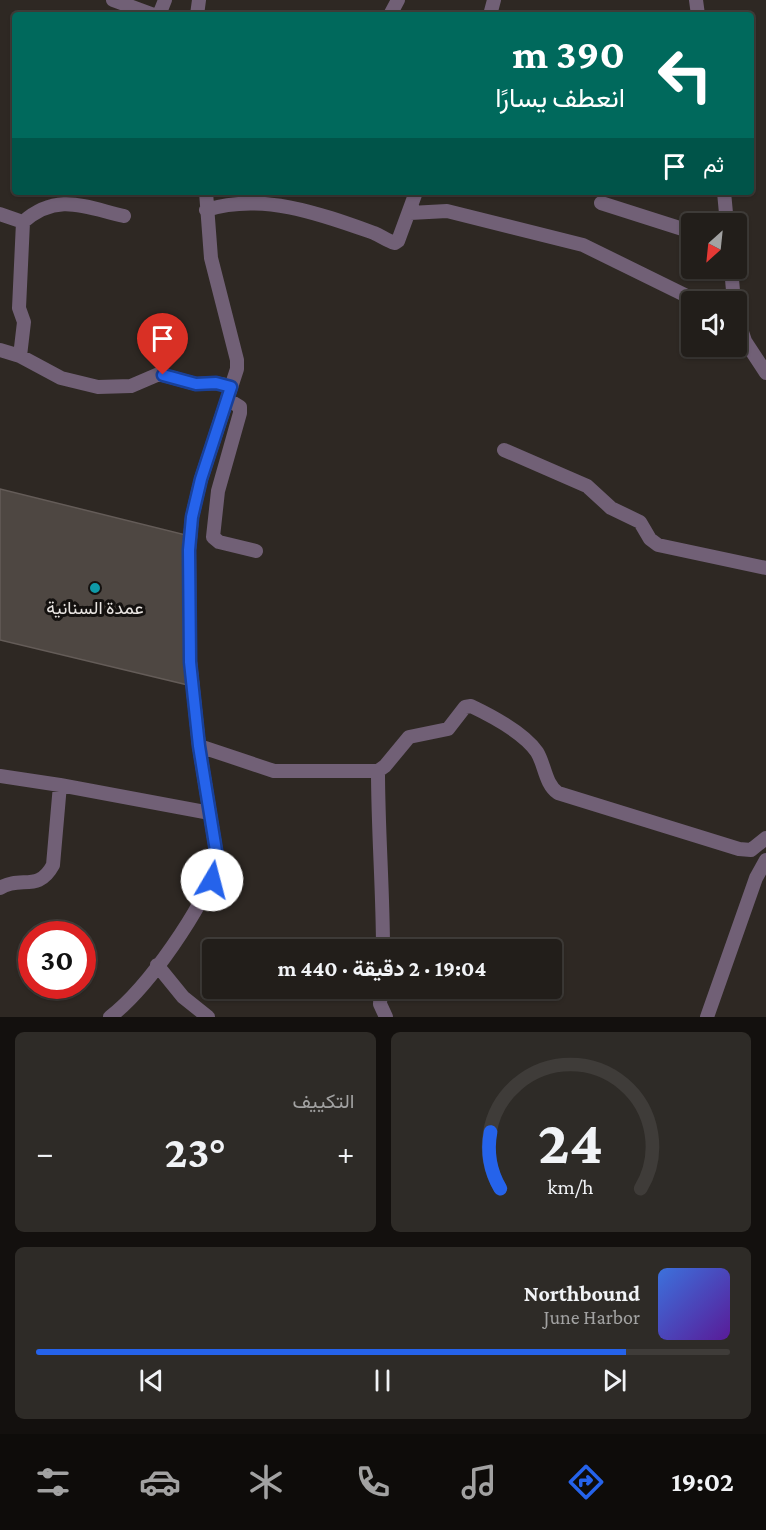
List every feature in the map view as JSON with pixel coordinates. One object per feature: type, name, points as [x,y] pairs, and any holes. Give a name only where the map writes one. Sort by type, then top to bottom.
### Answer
[{"type":"street","points":[[120,1],[147,12]]},
{"type":"street","points":[[110,1017],[131,998],[157,965],[196,909],[212,880],[218,863],[199,746],[190,662],[189,578],[192,517],[237,369],[236,350],[211,258],[206,195]]},
{"type":"street","points":[[287,206],[290,195]]},
{"type":"street","points":[[206,210],[241,201],[287,206],[376,234],[396,243],[410,213],[415,195]]},
{"type":"street","points":[[724,195],[726,213]]},
{"type":"street","points":[[601,202],[681,228]]},
{"type":"street","points":[[23,222],[46,205],[59,204],[124,216]]},
{"type":"street","points":[[410,213],[447,211],[583,246],[681,293]]},
{"type":"street","points":[[0,214],[23,222]]},
{"type":"street","points":[[21,356],[24,322],[19,308],[23,222]]},
{"type":"street","points":[[747,344],[766,373]]},
{"type":"street","points":[[0,350],[21,356],[61,378],[98,387],[131,386],[159,374],[196,384],[216,383],[229,393],[240,407],[240,413],[218,491],[213,537],[219,542],[256,550]]},
{"type":"street","points":[[504,450],[587,486],[610,508],[640,522],[650,539],[657,545],[766,568]]},
{"type":"street","points":[[199,746],[274,771],[378,771],[385,766],[409,737],[448,729],[465,706],[471,706],[507,728],[534,749],[551,787],[558,793],[738,849],[755,848],[766,838]]},
{"type":"street","points":[[378,771],[378,846],[383,881],[383,939]]},
{"type":"street","points":[[0,776],[210,813]]},
{"type":"street","points":[[0,888],[42,880],[54,865],[60,785]]},
{"type":"street","points":[[706,1017],[756,878],[766,860]]},
{"type":"street","points":[[157,965],[183,997],[208,1017]]},
{"type":"street","points":[[380,999],[380,1004],[386,1017]]},
{"type":"building","name":"عمدة السنانية","points":[[0,489],[190,536],[192,686],[0,640]]},
{"type":"place","name":"عمدة السنانية","points":[[95,588]]},
{"type":"route","points":[[163,375],[196,384],[216,383],[231,387],[201,479],[192,517],[189,550],[190,662],[199,746],[218,863],[212,880]]}]
